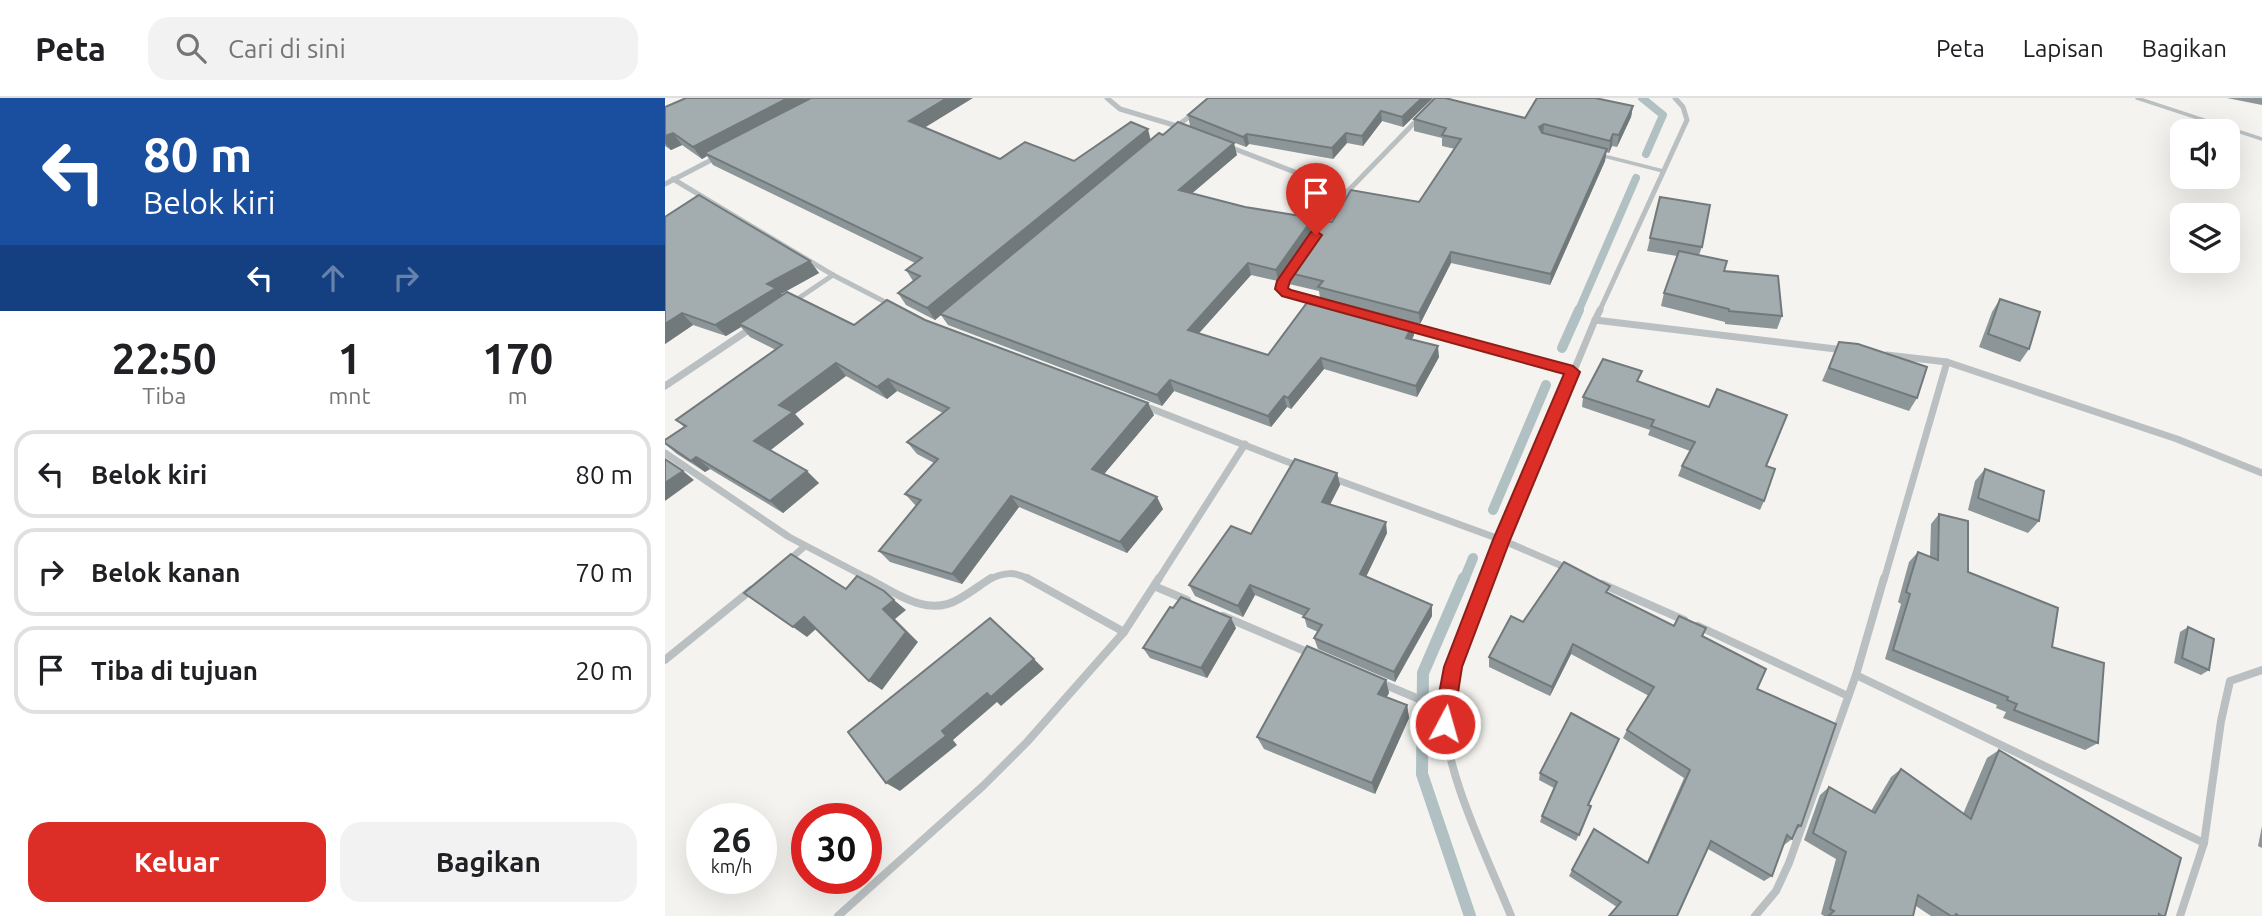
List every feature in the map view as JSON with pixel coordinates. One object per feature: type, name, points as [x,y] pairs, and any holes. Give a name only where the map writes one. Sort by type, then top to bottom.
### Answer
[{"type":"street","points":[[1107,98],[1120,109],[1174,128],[1188,130]]},
{"type":"street","points":[[1511,916],[1459,786],[1445,738],[1445,710],[1453,667],[1502,540],[1595,320],[1687,120],[1683,107],[1675,98]]},
{"type":"street","points":[[1174,128],[1204,105]]},
{"type":"street","points":[[1316,235],[1347,192],[1423,113]]},
{"type":"street","points":[[1221,143],[1347,192]]},
{"type":"street","points":[[665,184],[722,154]]},
{"type":"street","points":[[673,179],[833,275],[901,310]]},
{"type":"street","points":[[1295,264],[1281,289],[1324,304]]},
{"type":"street","points":[[788,305],[833,275]]},
{"type":"street","points":[[665,386],[766,319]]},
{"type":"street","points":[[1595,320],[1853,351]]},
{"type":"street","points":[[1402,325],[1573,372]]},
{"type":"street","points":[[1880,354],[1947,362],[2177,439],[2262,473]]},
{"type":"street","points":[[1755,916],[1776,891],[1789,863],[1849,696],[1947,362]]},
{"type":"street","points":[[1129,400],[1303,468]]},
{"type":"street","points":[[838,916],[983,786],[1027,742],[1124,632],[1245,444]]},
{"type":"street","points":[[665,453],[806,546],[932,609],[951,606],[996,575],[1006,572],[1019,573],[1124,632]]},
{"type":"street","points":[[1328,477],[1502,540],[1577,573]]},
{"type":"street","points":[[784,564],[806,546]]},
{"type":"street","points":[[1590,579],[1742,645],[1849,696]]},
{"type":"street","points":[[665,660],[762,581]]},
{"type":"street","points":[[1154,586],[1192,603]]},
{"type":"street","points":[[1217,613],[1318,656]]},
{"type":"street","points":[[2180,916],[2204,843],[2221,721],[2230,681],[2262,670]]},
{"type":"street","points":[[1856,675],[2204,843]]},
{"type":"street","points":[[1369,678],[1445,710]]},
{"type":"lane","points":[[2137,98],[2262,139]]},
{"type":"lane","points":[[1596,154],[1663,172]]},
{"type":"building","points":[[686,98],[788,98],[693,147],[673,133],[665,136],[665,107]]},
{"type":"building","points":[[811,98],[947,98],[909,121],[1000,159],[1025,142],[1074,161],[1131,122],[1148,129],[927,308],[898,293],[920,276],[906,270],[922,258],[704,153]]},
{"type":"building","points":[[1208,98],[1422,98],[1402,117],[1381,111],[1362,136],[1346,133],[1332,148],[1247,134],[1243,137],[1188,115]]},
{"type":"building","points":[[1435,98],[1445,98],[1525,118],[1537,98],[1595,98],[1633,106],[1619,135],[1613,134],[1610,141],[1544,124],[1539,127],[1542,133],[1607,149],[1551,274],[1451,252],[1419,313],[1318,287],[1323,281],[1286,272],[1324,221],[1332,222],[1351,190],[1419,202],[1461,139],[1442,135],[1446,128],[1414,119]]},
{"type":"building","points":[[1178,122],[1234,143],[1179,190],[1245,207],[1313,218],[1276,270],[1248,263],[1188,330],[1268,355],[1312,296],[1413,324],[1406,338],[1438,346],[1416,386],[1321,358],[1288,398],[1284,396],[1268,416],[1170,380],[1157,395],[940,314],[1159,133],[1163,135]]},
{"type":"building","points":[[699,195],[810,261],[767,284],[776,288],[715,325],[682,313],[665,324],[665,217]]},
{"type":"building","points":[[1660,197],[1710,205],[1702,247],[1650,238]]},
{"type":"building","points":[[1679,251],[1727,261],[1724,271],[1778,276],[1782,316],[1729,311],[1664,293]]},
{"type":"building","points":[[787,292],[854,325],[887,300],[925,320],[1148,403],[1092,469],[1157,497],[1120,542],[1011,496],[952,574],[879,551],[921,500],[905,494],[938,459],[907,442],[949,408],[888,379],[877,387],[836,363],[779,405],[793,412],[754,441],[807,471],[770,501],[696,457],[691,461],[665,443],[665,440],[686,426],[676,420],[782,345],[739,324]]},
{"type":"building","points":[[2000,299],[2040,312],[2029,349],[1988,334]]},
{"type":"building","points":[[1839,342],[1858,344],[1927,367],[1917,398],[1829,368]]},
{"type":"building","points":[[1603,359],[1642,371],[1637,381],[1709,407],[1717,389],[1787,415],[1766,466],[1775,469],[1764,501],[1682,466],[1695,442],[1651,426],[1654,420],[1583,397]]},
{"type":"building","points":[[665,459],[683,471],[665,483]]},
{"type":"building","points":[[1295,459],[1337,473],[1322,502],[1386,522],[1360,574],[1432,605],[1394,672],[1314,638],[1322,625],[1303,617],[1309,609],[1250,585],[1238,606],[1189,585],[1231,526],[1251,534]]},
{"type":"building","points":[[1985,469],[2044,491],[2039,521],[1978,498]]},
{"type":"building","points":[[1939,514],[1968,521],[1968,572],[2058,608],[2052,647],[2104,663],[2098,743],[2014,710],[2017,704],[2007,700],[2008,697],[1893,650],[1910,594],[1906,592],[1918,552],[1938,560]]},
{"type":"building","points":[[791,554],[846,589],[857,576],[884,591],[894,600],[883,609],[906,632],[869,681],[804,617],[793,627],[744,593]]},
{"type":"building","points":[[1564,562],[1610,586],[1606,592],[1674,626],[1679,616],[1706,628],[1702,636],[1766,669],[1757,689],[1836,724],[1801,826],[1798,825],[1792,839],[1787,835],[1772,876],[1711,841],[1677,916],[1609,916],[1621,902],[1572,870],[1594,829],[1648,863],[1690,770],[1627,730],[1654,687],[1573,644],[1552,687],[1489,657],[1511,616],[1523,622]]},
{"type":"building","points":[[1181,597],[1231,618],[1201,668],[1143,648],[1170,607],[1173,608]]},
{"type":"building","points":[[990,618],[1034,659],[991,697],[987,693],[942,731],[946,736],[886,783],[848,732]]},
{"type":"building","points":[[2188,627],[2214,639],[2209,670],[2182,658]]},
{"type":"building","points":[[1307,646],[1386,680],[1378,694],[1407,705],[1372,783],[1257,737]]},
{"type":"building","points":[[1571,713],[1619,739],[1588,805],[1591,806],[1579,835],[1542,816],[1557,782],[1540,773]]},
{"type":"building","points":[[1999,750],[2181,858],[2165,916],[1951,916],[1918,895],[1913,916],[1828,916],[1834,911],[1830,909],[1846,852],[1813,833],[1829,787],[1875,813],[1901,769],[1971,819]]},
{"type":"waterway","points":[[1642,98],[1663,115],[1646,154]]},
{"type":"waterway","points":[[1578,312],[1636,178]]},
{"type":"waterway","points":[[1562,348],[1579,310]]},
{"type":"waterway","points":[[1493,510],[1546,385]]},
{"type":"waterway","points":[[1464,580],[1473,558]]},
{"type":"waterway","points":[[1464,578],[1423,673],[1422,774],[1470,916]]},
{"type":"route","points":[[1316,235],[1284,281],[1281,289],[1286,293],[1573,372],[1502,540],[1453,667],[1445,724]]}]
